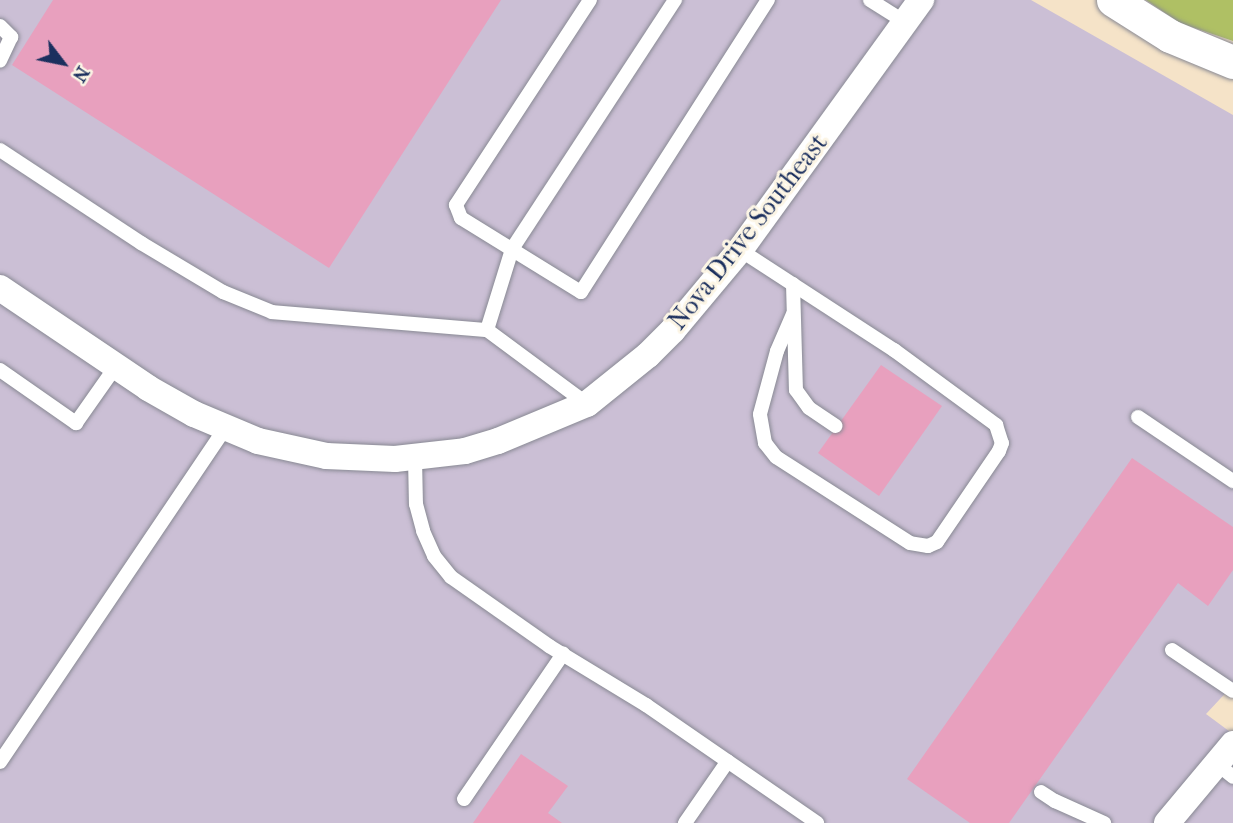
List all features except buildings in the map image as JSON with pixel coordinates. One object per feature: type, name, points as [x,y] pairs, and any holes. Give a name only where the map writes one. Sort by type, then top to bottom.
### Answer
[{"type":"street","name":"Nova Drive Southeast","points":[[0,288],[116,366],[194,414],[258,441],[326,456],[415,458],[465,451],[498,442],[587,404],[648,355],[673,330],[740,250],[921,0]]},
{"type":"street","points":[[1113,0],[1170,37],[1233,62]]},
{"type":"street","points":[[1167,823],[1227,762]]},
{"type":"lane","points":[[590,0],[456,205],[461,218],[581,292],[768,0]]},
{"type":"lane","points":[[486,330],[512,249],[675,0]]},
{"type":"lane","points":[[870,0],[905,22]]},
{"type":"lane","points":[[0,26],[10,37],[0,61]]},
{"type":"lane","points":[[0,150],[141,243],[211,285],[272,312],[486,330],[587,404]]},
{"type":"lane","points":[[740,250],[894,350],[996,425],[1002,443],[999,451],[937,542],[928,546],[910,543],[776,457],[765,443],[760,414],[776,351],[793,314]]},
{"type":"lane","points":[[793,284],[796,390],[809,408],[836,426]]},
{"type":"lane","points":[[0,370],[76,423],[116,366]]},
{"type":"lane","points":[[1138,417],[1233,481]]},
{"type":"lane","points":[[0,762],[225,429]]},
{"type":"lane","points":[[415,458],[419,517],[427,543],[442,567],[471,593],[646,705],[817,823]]},
{"type":"lane","points":[[1172,650],[1233,691]]},
{"type":"lane","points":[[464,799],[563,654]]},
{"type":"lane","points":[[685,823],[728,761]]},
{"type":"lane","points":[[1041,792],[1104,823]]},
{"type":"shaded area","points":[[0,0],[1031,0],[1233,115],[1233,685],[1206,714],[1233,734],[1233,823],[0,823]]},
{"type":"green space","points":[[1146,0],[1233,0],[1233,41],[1180,23]]}]
